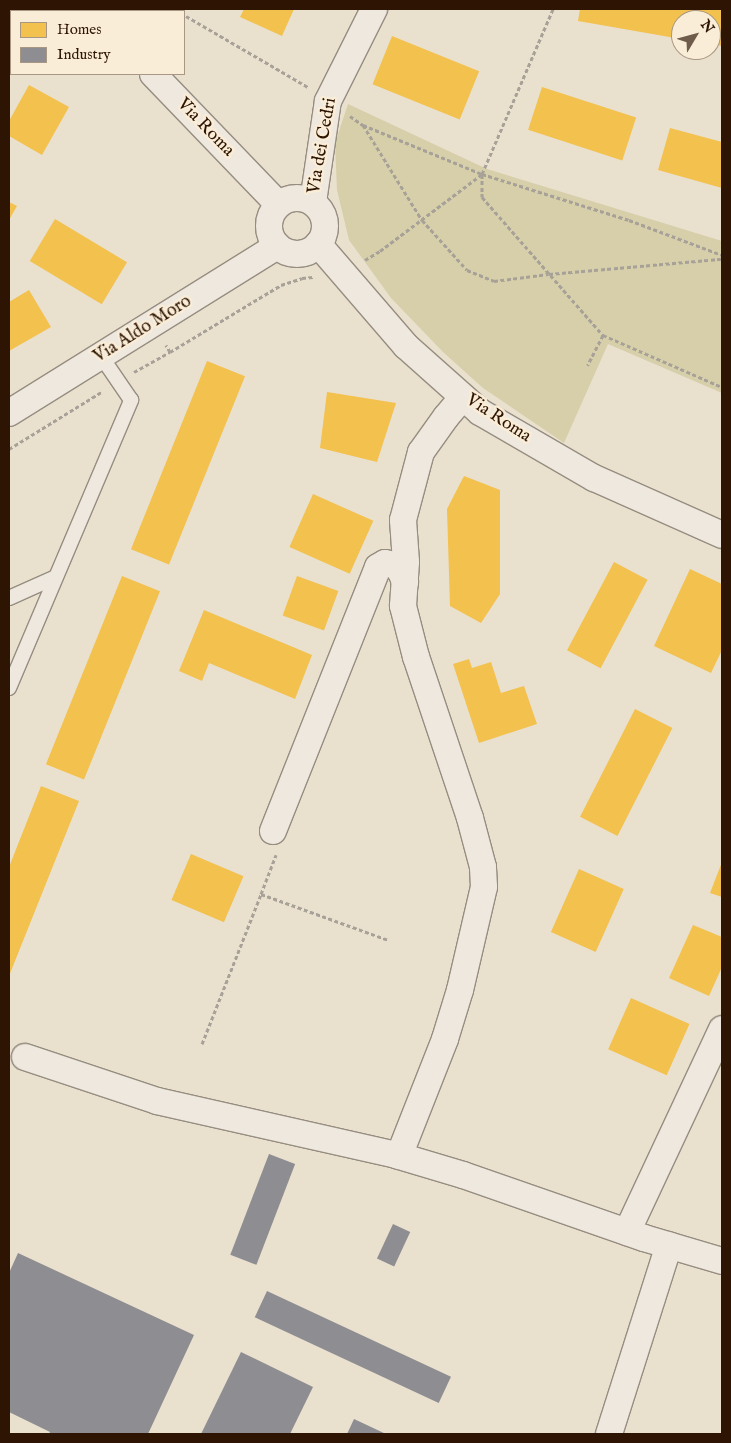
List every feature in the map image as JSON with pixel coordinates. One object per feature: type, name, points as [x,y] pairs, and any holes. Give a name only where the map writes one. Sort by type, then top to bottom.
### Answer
[{"type":"street","name":"Via dei Cedri","points":[[313,202],[328,101],[374,9]]},
{"type":"street","name":"Via Roma","points":[[154,75],[278,204]]},
{"type":"street","points":[[297,197],[313,202],[324,218],[323,236],[318,244],[311,250],[295,254],[277,246],[269,230],[272,211],[278,204],[297,197]]},
{"type":"street","name":"Via Roma","points":[[318,244],[406,346],[480,412],[594,478],[722,535]]},
{"type":"street","name":"Via Aldo Moro","points":[[9,413],[277,246]]},
{"type":"street","points":[[399,1156],[445,1039],[460,990],[484,887],[483,867],[470,818],[416,657],[404,606],[403,520],[421,452],[446,416],[463,397]]},
{"type":"street","points":[[273,832],[378,567],[385,563],[395,565],[401,572],[404,582]]},
{"type":"street","points":[[628,1232],[722,1029]]},
{"type":"street","points":[[25,1057],[157,1101],[399,1156],[463,1175],[628,1232],[722,1261]]},
{"type":"street","points":[[609,1434],[669,1245]]},
{"type":"lane","points":[[10,679],[56,578],[131,400],[101,356]]},
{"type":"lane","points":[[9,598],[56,578]]},
{"type":"path","points":[[553,9],[482,174],[482,197],[603,335],[722,387]]},
{"type":"path","points":[[185,15],[298,79],[363,125],[482,174],[629,220],[722,255]]},
{"type":"path","points":[[363,125],[422,220],[467,270],[494,281],[549,274],[722,259]]},
{"type":"path","points":[[170,352],[281,285],[312,277],[343,274],[380,251],[482,174]]},
{"type":"path","points":[[312,277],[318,279]]},
{"type":"path","points":[[588,365],[603,335]]},
{"type":"path","points":[[202,1044],[282,838],[273,832]]},
{"type":"path","points":[[261,894],[388,940]]},
{"type":"shaded area","points":[[348,104],[487,169],[722,241],[722,393],[608,344],[564,443],[483,388],[443,352],[391,298],[349,240],[337,190],[335,143]]},
{"type":"building: Homes","points":[[244,9],[294,9],[282,36],[240,17]]},
{"type":"building: Homes","points":[[580,9],[722,9],[722,46],[721,10],[671,10],[671,37],[578,21]]},
{"type":"building: Homes","points":[[392,36],[479,71],[460,119],[373,84]]},
{"type":"building: Homes","points":[[29,85],[69,107],[42,155],[9,136],[9,121]]},
{"type":"building: Homes","points":[[542,87],[636,118],[622,160],[528,130]]},
{"type":"building: Homes","points":[[670,128],[722,142],[722,188],[658,170]]},
{"type":"building: Homes","points":[[9,202],[17,206],[9,220]]},
{"type":"building: Homes","points":[[55,219],[127,262],[102,304],[30,261]]},
{"type":"building: Homes","points":[[29,290],[51,327],[9,351],[9,302]]},
{"type":"building: Homes","points":[[207,361],[245,376],[169,565],[131,549]]},
{"type":"building: Homes","points":[[327,392],[396,403],[377,462],[320,448]]},
{"type":"building: Homes","points":[[464,476],[500,490],[500,594],[481,623],[450,606],[447,509]]},
{"type":"building: Homes","points":[[313,494],[373,521],[350,574],[289,547]]},
{"type":"building: Homes","points":[[614,562],[648,580],[601,668],[567,650]]},
{"type":"building: Homes","points":[[690,569],[722,584],[722,650],[711,673],[654,646]]},
{"type":"building: Homes","points":[[122,576],[160,591],[84,780],[46,764]]},
{"type":"building: Homes","points":[[297,576],[338,591],[324,631],[283,615]]},
{"type":"building: Homes","points":[[204,610],[312,655],[295,699],[209,663],[202,681],[179,671]]},
{"type":"building: Homes","points":[[469,659],[472,668],[491,662],[501,693],[524,686],[537,724],[479,743],[453,664]]},
{"type":"building: Homes","points":[[635,709],[672,728],[617,836],[580,817]]},
{"type":"building: Homes","points":[[41,786],[79,801],[9,976],[9,867]]},
{"type":"building: Homes","points":[[191,854],[243,876],[224,922],[171,900]]},
{"type":"building: Homes","points":[[722,862],[722,897],[710,893]]},
{"type":"building: Homes","points":[[579,869],[624,889],[596,952],[551,932]]},
{"type":"building: Homes","points":[[693,925],[722,937],[722,967],[709,996],[669,978]]},
{"type":"building: Homes","points":[[631,998],[689,1024],[667,1075],[608,1049]]},
{"type":"building: Industry","points":[[269,1154],[295,1164],[256,1265],[230,1255]]},
{"type":"building: Industry","points":[[393,1224],[410,1232],[394,1266],[377,1258]]},
{"type":"building: Industry","points":[[18,1253],[194,1335],[148,1434],[49,1434],[50,1432],[9,1412],[9,1273]]},
{"type":"building: Industry","points":[[267,1291],[451,1377],[439,1403],[255,1317]]},
{"type":"building: Industry","points":[[241,1352],[313,1387],[290,1434],[201,1434]]},
{"type":"building: Industry","points":[[354,1419],[386,1434],[347,1434]]}]
